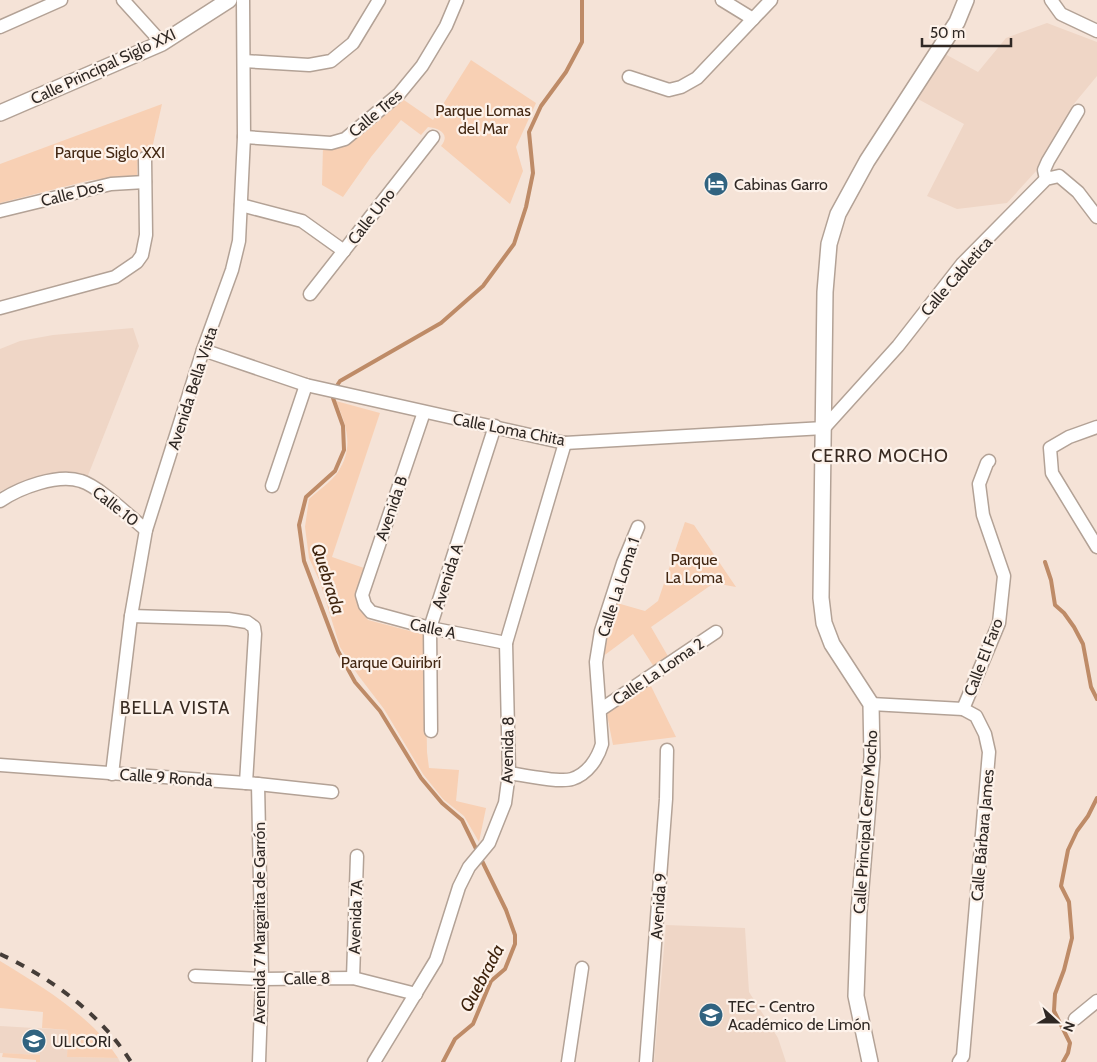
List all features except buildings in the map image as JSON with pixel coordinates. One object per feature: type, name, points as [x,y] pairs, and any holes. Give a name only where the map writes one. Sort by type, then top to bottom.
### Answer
[{"type":"street","points":[[0,27],[61,0]]},
{"type":"street","points":[[123,0],[162,43]]},
{"type":"street","name":"Avenida Bella Vista","points":[[112,774],[131,616],[146,530],[203,350],[232,270],[239,241],[244,137],[243,0]]},
{"type":"street","points":[[244,61],[309,65],[331,61],[353,43],[379,0]]},
{"type":"street","name":"Calle Tres","points":[[244,137],[331,143],[345,139],[400,94],[422,66],[446,26],[457,0]]},
{"type":"street","points":[[722,0],[753,19]]},
{"type":"street","points":[[629,77],[669,90],[681,87],[697,78],[771,0]]},
{"type":"street","points":[[963,709],[871,704],[832,644],[824,623],[821,598],[825,292],[829,244],[838,214],[867,161],[957,22],[966,0]]},
{"type":"street","points":[[1051,0],[1061,14],[1097,31]]},
{"type":"street","name":"Calle Principal Siglo XXI","points":[[0,112],[162,43],[224,1]]},
{"type":"street","points":[[1078,111],[1044,170],[1046,180],[1059,176],[1078,192],[1097,217]]},
{"type":"street","name":"Calle Uno","points":[[310,294],[433,137]]},
{"type":"street","points":[[0,308],[116,277],[137,262],[142,254],[146,235],[145,158]]},
{"type":"street","name":"Calle Cabletica","points":[[824,428],[898,346],[962,264],[1046,180]]},
{"type":"street","name":"Calle Dos","points":[[0,211],[111,184],[145,182]]},
{"type":"street","points":[[241,205],[302,221],[344,251]]},
{"type":"street","name":"Calle Loma Chita","points":[[203,350],[306,385],[565,443],[677,435],[824,428]]},
{"type":"street","points":[[272,486],[306,385]]},
{"type":"street","name":"Avenida B","points":[[365,604],[362,595],[424,412]]},
{"type":"street","name":"Avenida A","points":[[431,731],[430,628],[495,426]]},
{"type":"street","points":[[1097,427],[1069,437],[1050,448],[1052,473],[1097,547]]},
{"type":"street","name":"Avenida 8","points":[[374,1062],[436,960],[459,887],[469,867],[489,844],[499,821],[509,773],[506,643],[565,443]]},
{"type":"street","name":"Calle El Faro","points":[[963,709],[999,623],[1004,576],[983,515],[979,484],[989,461]]},
{"type":"street","name":"Calle 10","points":[[0,501],[24,488],[62,478],[81,481],[98,491],[146,530]]},
{"type":"street","name":"Calle La Loma 1","points":[[509,773],[572,780],[585,772],[598,756],[602,744],[596,662],[601,631],[623,563],[638,527]]},
{"type":"street","name":"Calle A","points":[[365,604],[371,612],[430,628],[506,643]]},
{"type":"street","name":"Avenida 7 Margarita de Garrón","points":[[131,616],[228,618],[247,622],[254,627],[252,784],[262,979],[259,1062]]},
{"type":"street","name":"Calle La Loma 2","points":[[600,710],[716,632]]},
{"type":"street","name":"Calle Principal Cerro Mocho","points":[[870,1062],[856,996],[856,987],[859,911],[872,757],[871,704]]},
{"type":"street","name":"Calle Bárbara James","points":[[959,1062],[963,1056],[989,752],[985,734],[976,716],[963,709]]},
{"type":"street","name":"Avenida 9","points":[[646,1062],[666,809],[667,750]]},
{"type":"street","name":"Calle 9 Ronda","points":[[0,765],[332,792]]},
{"type":"street","name":"Avenida 7A","points":[[353,978],[357,856]]},
{"type":"street","points":[[568,1062],[582,968]]},
{"type":"street","name":"Calle 8","points":[[195,976],[262,979],[353,978],[416,994]]},
{"type":"street","points":[[1074,1019],[1097,1001]]},
{"type":"shaded area","points":[[1047,23],[1097,42],[1097,76],[1073,105],[1037,170],[1007,203],[957,209],[927,196],[964,124],[918,99],[945,54],[978,72],[1006,38]]},
{"type":"shaded area","points":[[133,328],[139,346],[87,478],[65,474],[44,475],[0,491],[0,349],[20,341],[53,335]]},
{"type":"shaded area","name":"TEC - Centro Académico de Limón","points":[[666,925],[745,928],[749,992],[778,1038],[786,1062],[654,1062]]},
{"type":"shaded area","name":"ULICORI","points":[[0,1026],[68,1030],[67,1057],[118,1058],[120,1062],[40,1062],[40,1055],[0,1053]]},
{"type":"green space","name":"Parque Lomas del Mar","points":[[471,60],[536,103],[516,147],[523,171],[510,204],[441,146],[445,138],[440,130],[428,127],[421,135],[401,120],[371,157],[343,197],[322,185],[323,146],[401,98],[433,120]]},
{"type":"green space","name":"Parque Siglo XXI","points":[[162,104],[151,153],[138,153],[137,178],[91,180],[0,203],[0,164]]},
{"type":"green space","name":"Parque Quiribrí","points":[[336,401],[380,413],[332,557],[364,568],[357,599],[360,610],[368,620],[425,635],[427,752],[429,768],[459,770],[456,801],[486,808],[479,842],[464,816],[443,799],[423,774],[384,709],[358,675],[340,647],[320,582],[309,558],[305,527],[309,499],[335,476],[346,454],[346,428]]},
{"type":"green space","name":"Parque La Loma","points":[[685,522],[694,525],[736,587],[714,583],[651,627],[669,658],[654,667],[633,634],[602,657],[617,603],[645,611],[658,601]]},
{"type":"green space","points":[[649,682],[676,737],[613,745],[607,715],[611,707]]},
{"type":"green space","points":[[0,961],[61,1000],[83,1018],[97,1031],[118,1058],[67,1057],[68,1030],[42,1028],[43,1012],[0,1008]]},
{"type":"green space","points":[[3,1053],[40,1055],[40,1062],[2,1057]]},
{"type":"waterway","name":"Quebrada","points":[[443,1062],[455,1039],[473,1024],[491,981],[505,969],[515,944],[515,935],[506,910],[462,820],[442,803],[421,778],[380,711],[355,682],[338,651],[304,561],[299,525],[306,497],[335,471],[344,450],[343,426],[333,398],[340,381],[441,323],[483,286],[514,244],[526,207],[533,173],[529,132],[541,106],[566,72],[582,42],[582,0]]},
{"type":"waterway","name":"Quebrada","points":[[1045,562],[1051,580],[1055,605],[1064,613],[1083,644],[1091,687],[1097,699]]},
{"type":"waterway","name":"Quebrada","points":[[1063,1062],[1068,1053],[1070,1043],[1054,1011],[1055,994],[1064,970],[1072,938],[1069,902],[1061,886],[1068,850],[1097,798]]},
{"type":"railway","points":[[0,954],[38,974],[90,1013],[105,1028],[131,1062]]},
{"type":"place","name":"Cabinas Garro","points":[[716,184]]},
{"type":"place","name":"TEC - Centro Académico de Limón","points":[[711,1015]]},
{"type":"place","name":"ULICORI","points":[[34,1041]]},
{"type":"district","name":"CERRO MOCHO","points":[[880,456]]},
{"type":"district","name":"BELLA VISTA","points":[[175,708]]}]
